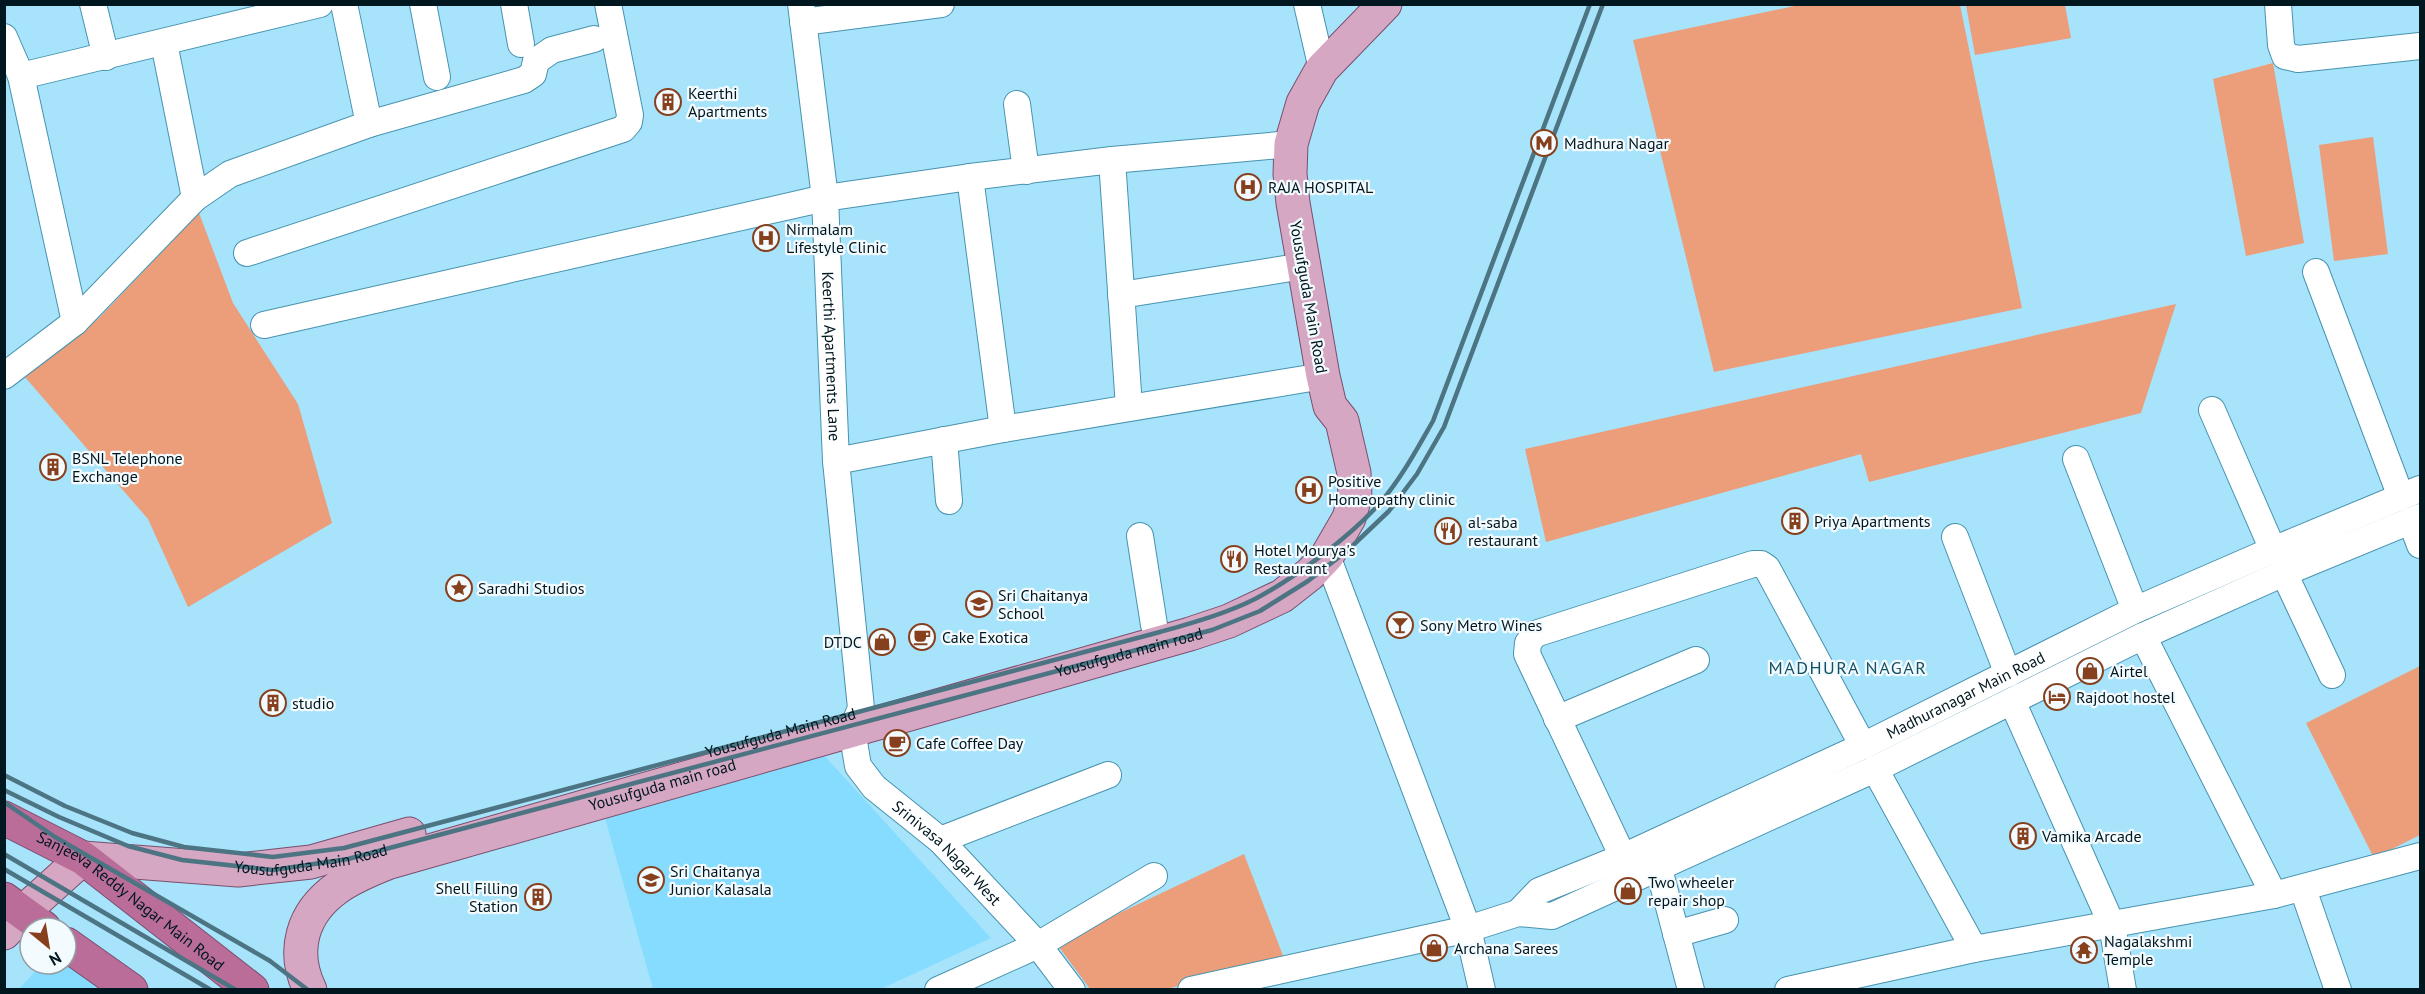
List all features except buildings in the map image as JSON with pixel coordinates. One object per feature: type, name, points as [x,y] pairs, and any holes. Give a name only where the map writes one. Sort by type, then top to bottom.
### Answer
[{"type":"highway","name":"Sanjeeva Reddy Nagar Main Road","points":[[4,818],[83,858],[252,990]]},
{"type":"highway","points":[[78,952],[131,990]]},
{"type":"main road","name":"Yousufguda Main Road","points":[[1327,556],[1349,518],[1355,497],[1354,473],[1342,421],[1327,391],[1291,184],[1291,144],[1303,103],[1322,69],[1385,4]]},
{"type":"main road","name":"Yousufguda Main Road","points":[[83,858],[238,870],[310,862],[857,719],[1154,626],[1251,591],[1293,562],[1318,534],[1328,518],[1332,504],[1333,484],[1323,425],[1327,391]]},
{"type":"main road","name":"Yousufguda main road","points":[[310,990],[299,954],[303,932],[318,906],[337,888],[362,874],[398,859],[857,719],[1229,621],[1282,596],[1310,574],[1327,556]]},
{"type":"main road","points":[[21,916],[83,858]]},
{"type":"street","points":[[93,4],[106,57]]},
{"type":"street","points":[[21,76],[320,4]]},
{"type":"street","points":[[344,4],[369,124]]},
{"type":"street","points":[[423,4],[437,77]]},
{"type":"street","points":[[514,4],[521,44]]},
{"type":"street","points":[[247,253],[623,129],[629,122],[630,115],[608,4]]},
{"type":"street","points":[[802,13],[941,4]]},
{"type":"street","points":[[1307,4],[1322,69]]},
{"type":"street","points":[[2278,4],[2281,45],[2285,56],[2298,59],[2421,46]]},
{"type":"street","name":"Keerthi Apartments Lane","points":[[802,13],[825,198],[836,461],[857,719]]},
{"type":"street","points":[[4,37],[21,76],[75,322]]},
{"type":"street","points":[[4,376],[75,322],[195,198],[230,174],[369,124],[524,80],[532,74],[536,61],[552,50],[594,39]]},
{"type":"street","points":[[164,43],[195,198]]},
{"type":"street","points":[[1017,104],[1026,171]]},
{"type":"street","points":[[264,325],[825,198],[1112,160],[1291,144]]},
{"type":"street","points":[[1112,160],[1129,407]]},
{"type":"street","points":[[970,177],[1003,429]]},
{"type":"street","points":[[1121,295],[1304,266]]},
{"type":"street","points":[[2316,272],[2411,493]]},
{"type":"street","points":[[836,461],[1129,407],[1327,391]]},
{"type":"street","points":[[2212,410],[2272,550]]},
{"type":"street","points":[[944,441],[949,501]]},
{"type":"street","points":[[2076,459],[2135,610]]},
{"type":"street","name":"Madhuranagar Main Road","points":[[1518,913],[1539,891],[1623,857],[1863,746],[2135,610],[2411,493]]},
{"type":"street","points":[[2416,519],[2421,545]]},
{"type":"street","name":"Madhuranagar Main Road","points":[[1191,990],[1468,929],[1518,913],[1552,916],[1875,769],[2143,636],[2284,573],[2416,519]]},
{"type":"street","points":[[1140,536],[1154,626]]},
{"type":"street","points":[[1955,537],[2008,674]]},
{"type":"street","points":[[1327,556],[1468,929],[1482,990]]},
{"type":"street","points":[[1623,857],[1527,654],[1528,643],[1535,634],[1753,564],[1761,564],[1767,568],[1863,746]]},
{"type":"street","points":[[2284,573],[2332,675]]},
{"type":"street","points":[[2143,636],[2274,895]]},
{"type":"street","points":[[1557,720],[1696,660]]},
{"type":"street","points":[[2012,701],[2112,925],[2123,990]]},
{"type":"street","name":"Srinivasa Nagar West","points":[[857,719],[858,766],[874,787],[940,840],[1038,945],[1072,990]]},
{"type":"street","points":[[1875,769],[1974,949]]},
{"type":"street","points":[[940,840],[1107,775]]},
{"type":"street","points":[[1788,990],[1850,983],[1974,949],[2303,889],[2421,856]]},
{"type":"street","points":[[1659,868],[1691,990]]},
{"type":"street","points":[[938,990],[1038,945],[1154,876]]},
{"type":"street","points":[[2303,889],[2338,990]]},
{"type":"street","points":[[1676,934],[1725,920]]},
{"type":"shaded area","points":[[1804,4],[1960,5],[2022,308],[1714,372],[1633,40]]},
{"type":"shaded area","points":[[1966,5],[2065,5],[2071,38],[1975,55]]},
{"type":"shaded area","points":[[2273,63],[2304,243],[2246,256],[2213,79]]},
{"type":"shaded area","points":[[2373,137],[2388,254],[2334,261],[2319,145]]},
{"type":"shaded area","points":[[199,213],[233,303],[298,404],[332,523],[188,607],[148,519],[24,376],[99,318]]},
{"type":"shaded area","points":[[2176,304],[2141,413],[1869,482],[1861,454],[1546,542],[1525,449]]},
{"type":"shaded area","points":[[2420,666],[2420,835],[2374,858],[2306,723]]},
{"type":"shaded area","points":[[820,751],[991,938],[881,989],[653,989],[603,811]]},
{"type":"shaded area","points":[[1244,854],[1285,961],[1166,989],[1090,989],[1056,943]]},
{"type":"shaded area","points":[[78,970],[121,990],[18,990],[31,976],[78,976]]},
{"type":"railway","points":[[4,775],[65,806],[132,833],[184,847],[273,857],[344,848],[1160,632],[1220,614],[1255,599],[1322,555],[1369,515],[1396,483],[1433,421],[1590,4]]},
{"type":"railway","points":[[4,790],[59,817],[128,846],[182,860],[273,870],[348,859],[1212,630],[1260,611],[1308,581],[1347,551],[1389,511],[1417,474],[1444,427],[1603,4]]},
{"type":"railway","points":[[4,802],[55,837],[270,961],[308,990]]},
{"type":"railway","points":[[4,854],[236,990]]},
{"type":"railway","points":[[4,869],[211,990]]},
{"type":"place","name":"Keerthi Apartments","points":[[668,102]]},
{"type":"place","name":"Madhura Nagar","points":[[1544,143]]},
{"type":"place","name":"RAJA HOSPITAL","points":[[1248,187]]},
{"type":"place","name":"Nirmalam Lifestyle Clinic","points":[[766,238]]},
{"type":"place","name":"BSNL Telephone Exchange","points":[[53,467]]},
{"type":"place","name":"Positive Homeopathy clinic","points":[[1309,490]]},
{"type":"place","name":"Priya Apartments","points":[[1795,521]]},
{"type":"place","name":"al-saba restaurant","points":[[1448,531]]},
{"type":"place","name":"Hotel Mourya's Restaurant","points":[[1234,559]]},
{"type":"place","name":"Saradhi Studios","points":[[459,588]]},
{"type":"place","name":"Sri Chaitanya School","points":[[979,604]]},
{"type":"place","name":"Sony Metro Wines","points":[[1400,625]]},
{"type":"place","name":"Cake Exotica","points":[[922,637]]},
{"type":"place","name":"DTDC","points":[[882,642]]},
{"type":"place","name":"Airtel","points":[[2090,671]]},
{"type":"place","name":"Rajdoot hostel","points":[[2057,697]]},
{"type":"place","name":"studio","points":[[273,703]]},
{"type":"place","name":"Cafe Coffee Day","points":[[897,743]]},
{"type":"place","name":"Vamika Arcade","points":[[2023,836]]},
{"type":"place","name":"Sri Chaitanya Junior Kalasala","points":[[651,880]]},
{"type":"place","name":"Two wheeler repair shop","points":[[1628,891]]},
{"type":"place","name":"Shell Filling Station","points":[[538,897]]},
{"type":"place","name":"Archana Sarees","points":[[1434,948]]},
{"type":"place","name":"Nagalakshmi Temple","points":[[2084,950]]},
{"type":"district","name":"MADHURA NAGAR","points":[[1848,667]]}]
